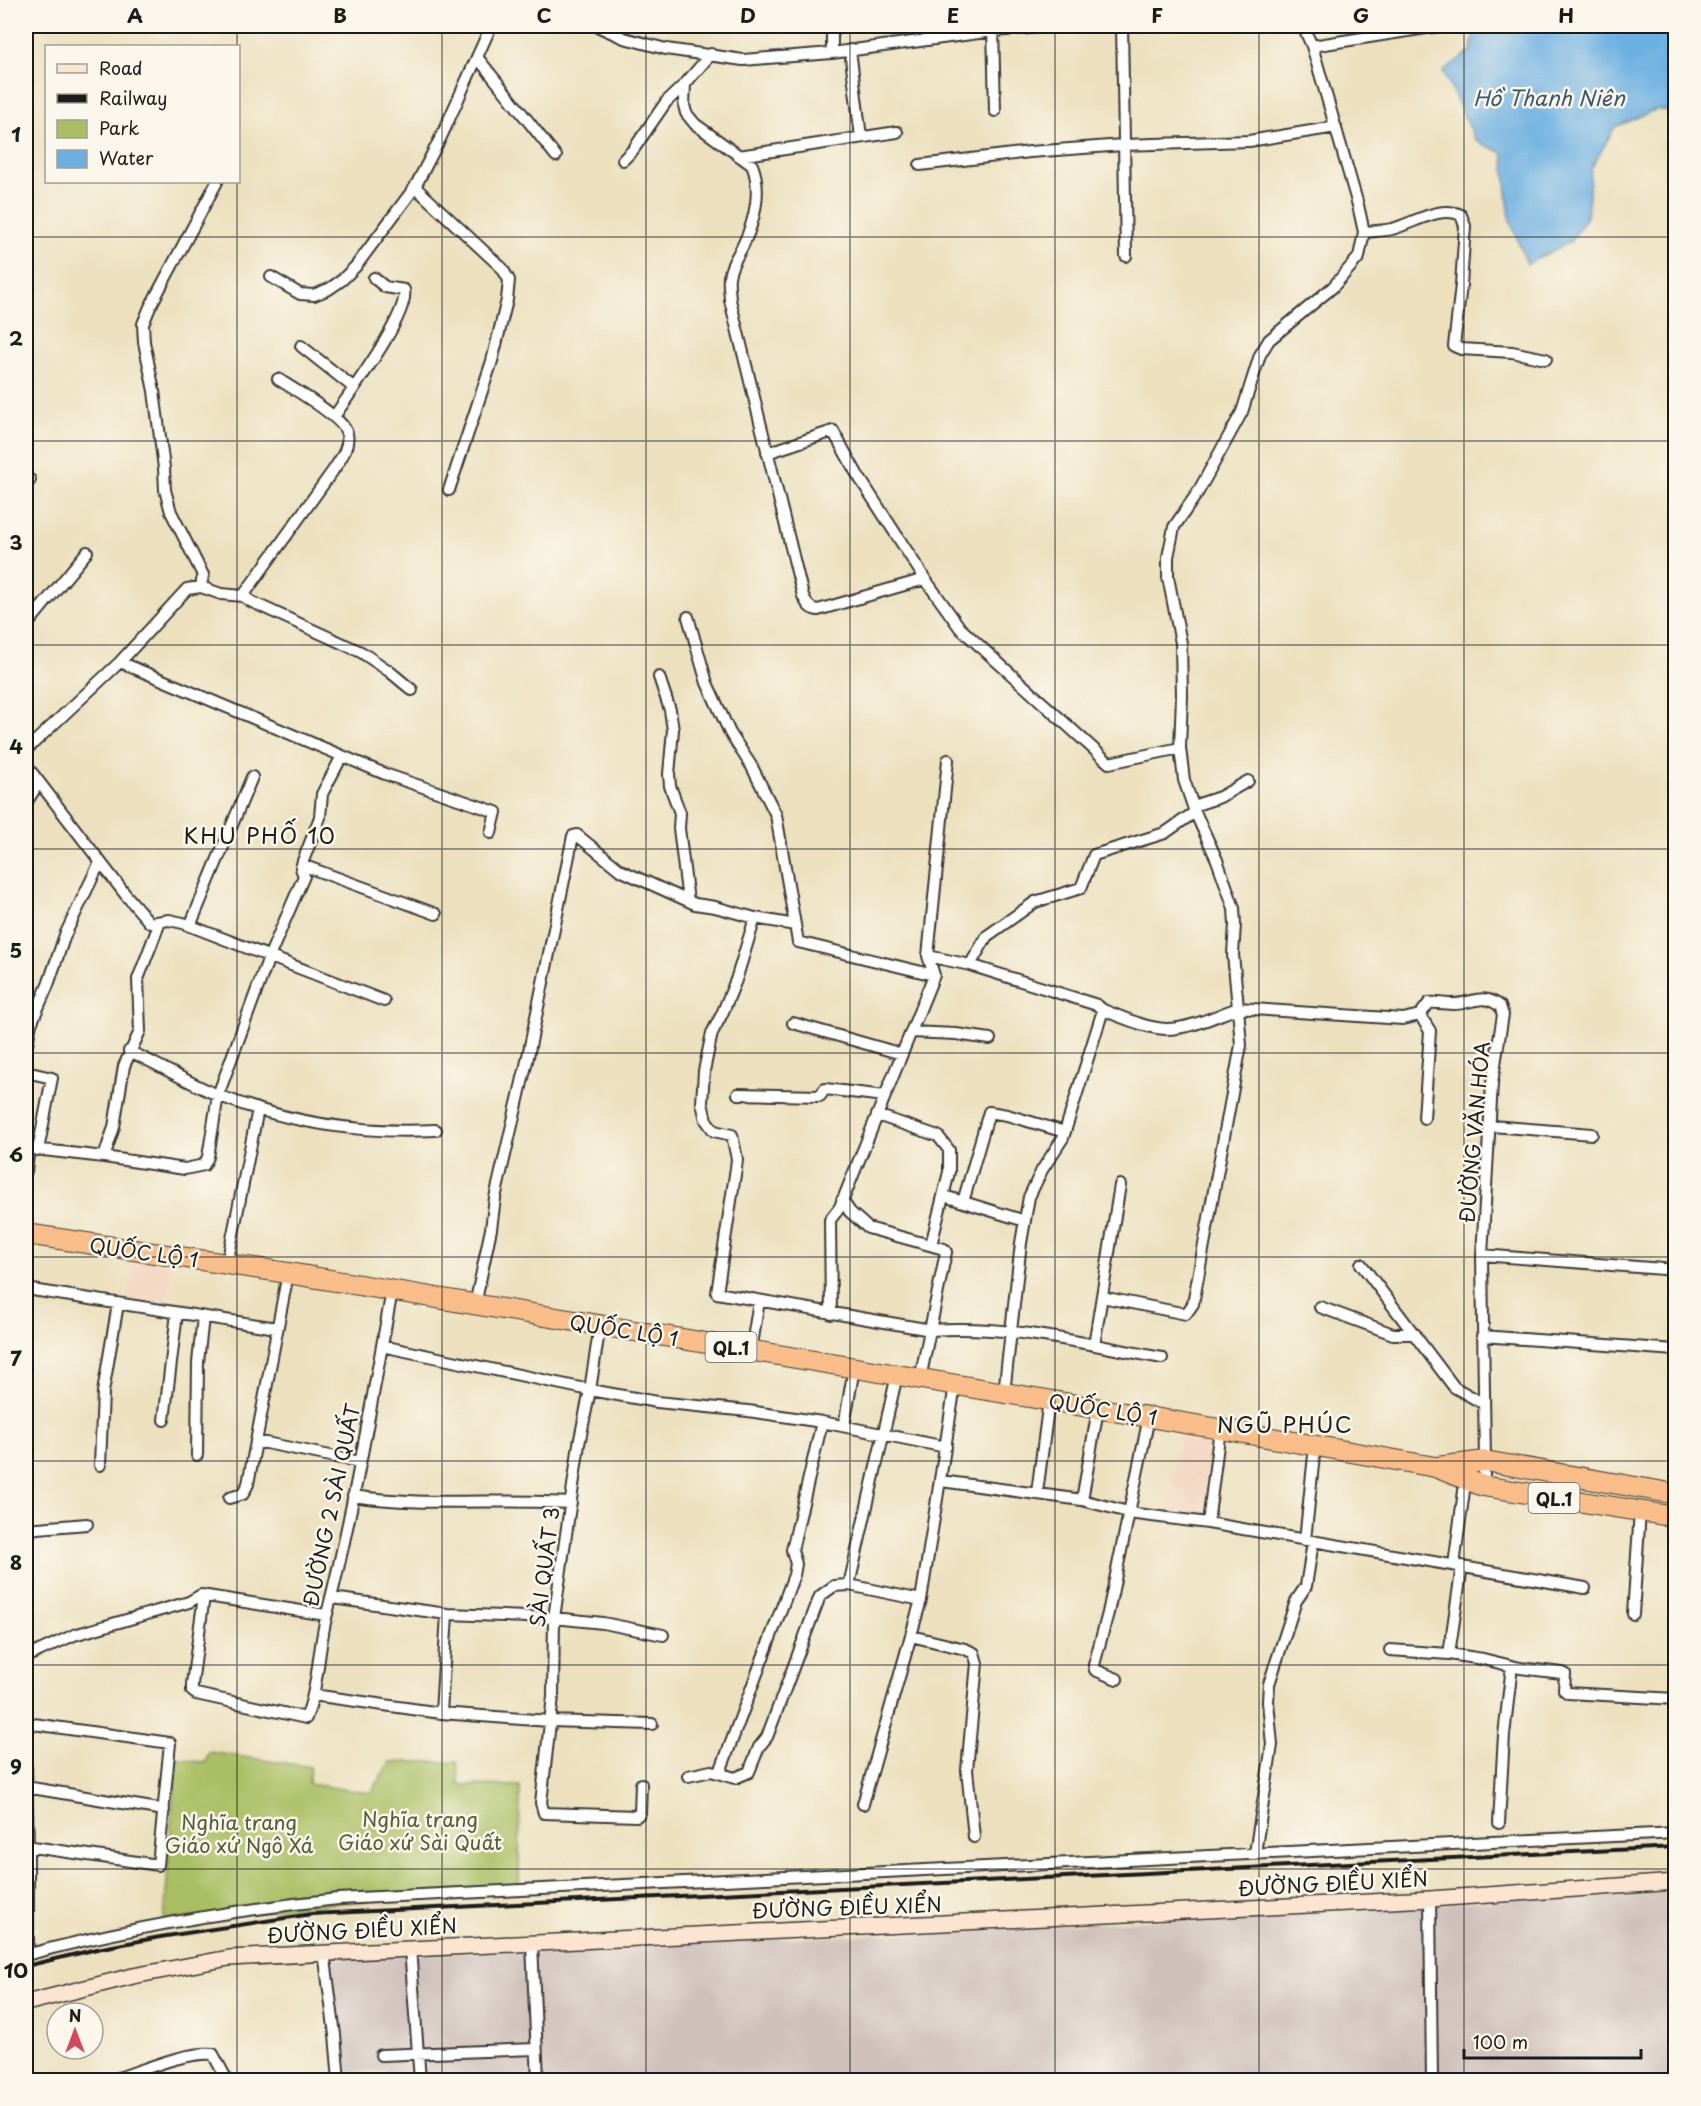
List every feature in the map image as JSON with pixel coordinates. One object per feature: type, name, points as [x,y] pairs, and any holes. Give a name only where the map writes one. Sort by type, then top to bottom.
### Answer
[{"type":"highway","name":"QUỐC LỘ 1","points":[[26,1234],[227,1264],[955,1384],[1435,1467],[1676,1494]]},
{"type":"highway","name":"QUỐC LỘ 1","points":[[1475,1473],[1640,1511],[1676,1517]]},
{"type":"street","points":[[271,277],[300,294],[314,295],[342,280],[356,266],[415,187],[442,135],[490,28],[477,26]]},
{"type":"street","points":[[597,26],[624,38],[666,49],[743,60],[832,53],[993,28],[1054,26]]},
{"type":"street","points":[[832,26],[832,53]]},
{"type":"street","points":[[1122,26],[1126,256]]},
{"type":"street","points":[[1101,1297],[1186,1314],[1193,1304],[1241,1045],[1233,963],[1234,908],[1184,780],[1180,748],[1181,643],[1168,577],[1168,557],[1174,527],[1198,492],[1242,412],[1260,355],[1269,340],[1320,299],[1343,277],[1359,257],[1364,232],[1359,205],[1312,46],[1303,26]]},
{"type":"street","points":[[1312,46],[1437,26]]},
{"type":"street","points":[[993,28],[995,111]]},
{"type":"street","points":[[850,50],[861,137]]},
{"type":"street","points":[[623,160],[633,150],[666,102],[711,54]]},
{"type":"street","points":[[477,57],[556,156]]},
{"type":"street","points":[[685,84],[686,113],[695,124],[752,165],[757,176],[757,195],[744,244],[734,259],[729,276],[730,300],[803,596],[812,609],[818,610],[925,579]]},
{"type":"street","points":[[920,165],[1030,152],[1249,141],[1336,128]]},
{"type":"street","points":[[740,156],[897,132]]},
{"type":"street","points":[[201,587],[203,575],[171,513],[165,490],[165,468],[143,324],[216,183]]},
{"type":"street","points":[[415,187],[502,268],[509,280],[507,300],[492,361],[449,490]]},
{"type":"street","points":[[1364,232],[1390,229],[1439,212],[1451,211],[1461,216],[1465,226],[1454,346],[1461,349],[1512,352],[1546,359]]},
{"type":"street","points":[[334,417],[389,334],[404,300],[404,290],[385,287],[374,278]]},
{"type":"street","points":[[301,346],[353,387]]},
{"type":"street","points":[[243,596],[345,452],[348,435],[344,426],[334,417],[278,379]]},
{"type":"street","points":[[767,453],[833,431],[857,474],[925,579],[960,628],[1109,763],[1180,748]]},
{"type":"street","points":[[26,626],[87,552]]},
{"type":"street","points":[[26,750],[120,662],[187,589],[201,587],[221,594],[243,596],[361,652],[412,690]]},
{"type":"street","points":[[688,616],[707,683],[730,733],[752,767],[776,815],[798,942],[934,975]]},
{"type":"street","points":[[120,662],[385,774],[496,812],[491,832]]},
{"type":"street","points":[[659,677],[670,710],[673,729],[670,786],[680,813],[679,828],[688,901]]},
{"type":"street","points":[[31,1149],[104,1156],[185,1169],[204,1165],[208,1157],[218,1095],[269,957],[304,876],[302,865],[320,817],[322,794],[342,756]]},
{"type":"street","points":[[831,1314],[830,1220],[842,1200],[934,975],[928,956],[948,760]]},
{"type":"street","points":[[26,765],[150,923],[169,920],[190,926],[384,1001]]},
{"type":"street","points":[[190,926],[252,777]]},
{"type":"street","points":[[970,965],[987,936],[1035,902],[1081,888],[1094,855],[1166,833],[1194,809],[1248,781]]},
{"type":"street","points":[[26,803],[39,782]]},
{"type":"street","points":[[475,1305],[495,1198],[527,1061],[573,836],[577,835],[620,870],[695,904],[795,926]]},
{"type":"street","points":[[26,1049],[28,1022],[48,985],[65,935],[100,861]]},
{"type":"street","points":[[302,865],[436,914]]},
{"type":"street","points":[[755,918],[736,980],[712,1033],[705,1071],[702,1103],[704,1114],[714,1131],[732,1135],[737,1158],[717,1293],[931,1330],[963,1328],[1011,1333],[1162,1358]]},
{"type":"street","points":[[104,1156],[114,1127],[120,1085],[129,1051],[140,1031],[138,979],[160,922]]},
{"type":"street","points":[[928,956],[970,965],[1097,1005],[1103,1010],[1164,1029],[1184,1027],[1238,1008]]},
{"type":"street","name":"ĐƯỜNG VĂN HÓA","points":[[1238,1008],[1403,1019],[1420,1015],[1429,1003],[1455,1004],[1480,999],[1490,1000],[1500,1006],[1503,1015],[1492,1083],[1482,1255],[1484,1404],[1475,1473],[1458,1566],[1449,1654]]},
{"type":"street","points":[[1004,1393],[1029,1197],[1065,1132],[1103,1010]]},
{"type":"street","points":[[1420,1015],[1430,1031],[1424,1118]]},
{"type":"street","points":[[793,1023],[902,1054]]},
{"type":"street","points":[[911,1032],[956,1034],[990,1039]]},
{"type":"street","points":[[129,1051],[218,1095],[258,1109],[322,1125],[356,1130],[399,1132],[436,1130]]},
{"type":"street","points":[[26,1072],[52,1078],[26,1172]]},
{"type":"street","points":[[738,1094],[820,1096],[825,1089],[885,1096]]},
{"type":"street","points":[[227,1264],[258,1109]]},
{"type":"street","points":[[963,1202],[989,1112],[1065,1132]]},
{"type":"street","points":[[877,1116],[938,1136],[949,1150],[949,1172],[931,1245]]},
{"type":"street","points":[[1491,1126],[1592,1134]]},
{"type":"street","points":[[949,1172],[970,1178]]},
{"type":"street","points":[[1094,1345],[1120,1185]]},
{"type":"street","points":[[944,1196],[1025,1221]]},
{"type":"street","points":[[842,1200],[850,1212],[868,1228],[931,1245],[944,1249],[946,1252],[920,1379]]},
{"type":"street","points":[[1482,1255],[1676,1270]]},
{"type":"street","points":[[1361,1263],[1454,1386],[1484,1404]]},
{"type":"street","points":[[229,1498],[243,1494],[245,1491],[288,1274]]},
{"type":"street","points":[[26,1289],[277,1328]]},
{"type":"street","name":"ĐƯỜNG 2 SÀI QUẤT","points":[[204,1596],[192,1691],[196,1694],[306,1718],[313,1695],[326,1615],[332,1598],[360,1462],[392,1291]]},
{"type":"street","points":[[751,1351],[759,1301]]},
{"type":"street","points":[[100,1465],[103,1392],[118,1304]]},
{"type":"street","points":[[1320,1307],[1393,1334],[1415,1334]]},
{"type":"street","points":[[164,1420],[177,1313]]},
{"type":"street","points":[[197,1455],[198,1362],[203,1317]]},
{"type":"street","name":"SÀI QUẤT 3","points":[[600,1326],[579,1444],[554,1618],[553,1696],[541,1803],[544,1813],[637,1816],[640,1813],[641,1784]]},
{"type":"street","points":[[1482,1336],[1676,1350]]},
{"type":"street","points":[[382,1346],[657,1402],[748,1411],[822,1422],[946,1447]]},
{"type":"street","points":[[844,1426],[854,1368]]},
{"type":"street","points":[[849,1585],[897,1375]]},
{"type":"street","points":[[863,1804],[921,1600],[955,1384]]},
{"type":"street","points":[[1037,1493],[1049,1400]]},
{"type":"street","points":[[1082,1500],[1098,1409]]},
{"type":"street","points":[[1117,1679],[1095,1670],[1094,1665],[1108,1612],[1149,1417]]},
{"type":"street","points":[[720,1772],[794,1575],[796,1564],[792,1550],[822,1422]]},
{"type":"street","points":[[1208,1523],[1220,1429]]},
{"type":"street","points":[[256,1441],[360,1462]]},
{"type":"street","points":[[1255,1853],[1272,1745],[1268,1702],[1269,1684],[1296,1601],[1306,1586],[1315,1446]]},
{"type":"street","points":[[941,1480],[1082,1500],[1136,1514],[1208,1523],[1585,1588]]},
{"type":"street","points":[[353,1496],[390,1502],[571,1503]]},
{"type":"street","points":[[1633,1614],[1640,1511]]},
{"type":"street","points":[[26,1528],[87,1524]]},
{"type":"street","points":[[688,1776],[720,1772],[735,1778],[749,1772],[759,1747],[767,1737],[820,1596],[834,1586],[849,1585],[921,1600]]},
{"type":"street","points":[[26,1657],[74,1635],[204,1596],[326,1615]]},
{"type":"street","points":[[332,1598],[447,1614],[554,1618],[603,1623],[663,1635]]},
{"type":"street","points":[[441,1713],[447,1614]]},
{"type":"street","points":[[911,1636],[965,1648],[974,1653],[977,1663],[967,1770],[974,1837]]},
{"type":"street","points":[[1390,1650],[1449,1654],[1562,1673],[1565,1674],[1564,1690],[1568,1693],[1676,1699]]},
{"type":"street","points":[[1499,1823],[1504,1735],[1512,1666]]},
{"type":"street","points":[[313,1695],[441,1713],[549,1721],[652,1724]]},
{"type":"street","points":[[26,1723],[170,1743],[158,1865],[27,1846]]},
{"type":"street","points":[[26,1767],[27,1954],[213,1916],[338,1899],[1676,1833]]},
{"type":"street","points":[[27,1787],[164,1810]]},
{"type":"street","name":"ĐƯỜNG ĐIỀU XIỂN","points":[[26,2003],[133,1976],[229,1958],[1430,1899],[1676,1882]]},
{"type":"street","points":[[1430,1899],[1432,2080]]},
{"type":"street","points":[[532,1943],[538,2080]]},
{"type":"street","points":[[410,1948],[420,2080]]},
{"type":"street","points":[[324,1952],[339,2080]]},
{"type":"street","points":[[381,2055],[536,2049]]},
{"type":"street","points":[[112,2080],[204,2053],[213,2054],[227,2080]]},
{"type":"shaded area","points":[[134,1257],[172,1263],[166,1307],[128,1301]]},
{"type":"shaded area","points":[[1181,1430],[1215,1435],[1205,1518],[1168,1514]]},
{"type":"shaded area","points":[[1675,1888],[1675,2080],[386,2080],[385,2070],[343,2073],[329,1959],[704,1940],[851,1936],[1313,1912]]},
{"type":"green space","points":[[209,1752],[310,1767],[309,1784],[371,1793],[390,1762],[457,1762],[459,1785],[520,1786],[519,1885],[164,1921],[176,1758],[205,1763]]},
{"type":"water","name":"Hồ Thanh Niên","points":[[1475,26],[1675,26],[1675,113],[1657,109],[1615,127],[1591,169],[1587,217],[1570,242],[1527,264],[1510,220],[1503,153],[1476,141],[1443,71],[1471,51]]},
{"type":"railway","points":[[26,1966],[160,1937],[312,1914],[1676,1847]]},
{"type":"district","name":"KHU PHỐ 10","points":[[260,834]]},
{"type":"district","name":"NGŨ PHÚC","points":[[1285,1423]]},
{"type":"park label","name":"Nghĩa trang Giáo xứ Sài Quất","points":[[420,1830]]},
{"type":"park label","name":"Nghĩa trang Giáo xứ Ngô Xá","points":[[239,1834]]}]
